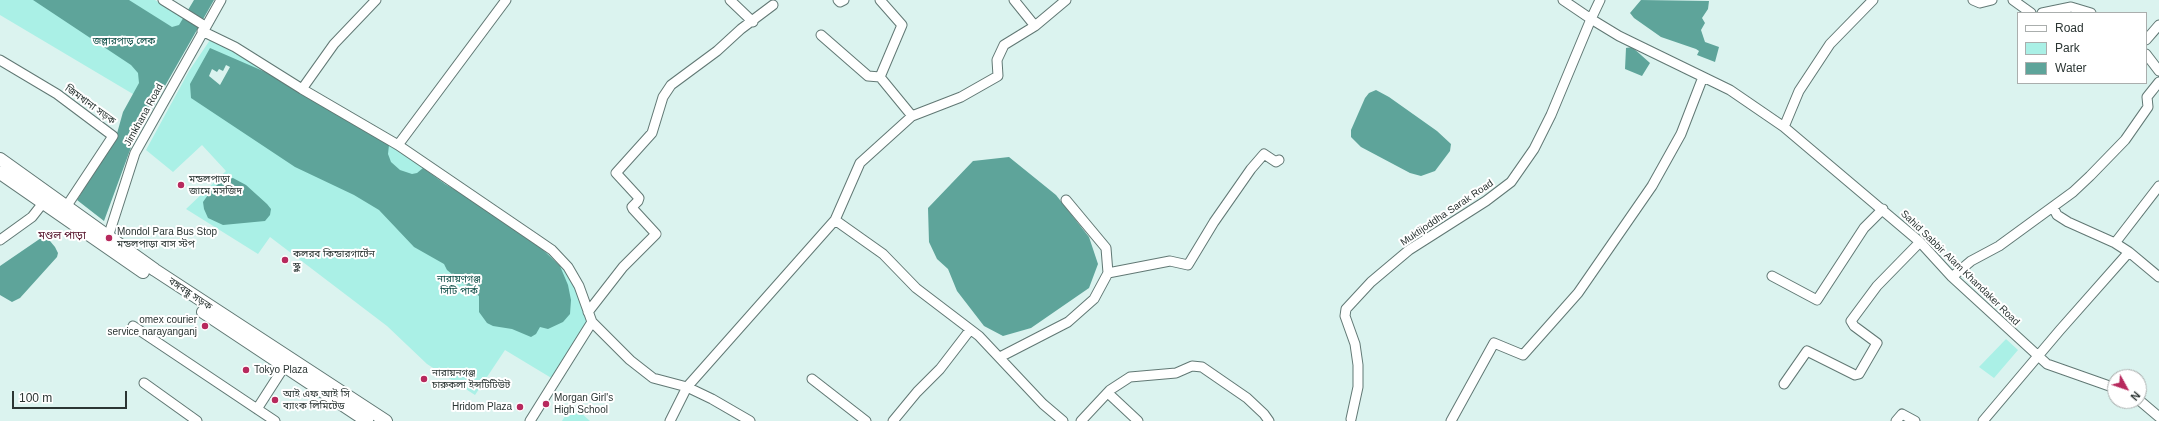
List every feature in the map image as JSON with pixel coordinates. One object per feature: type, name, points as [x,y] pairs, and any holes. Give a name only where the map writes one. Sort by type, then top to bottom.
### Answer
[{"type":"main road","name":"বঙ্গবন্ধু সড়ক","points":[[0,159],[108,237],[205,304],[386,421]]},
{"type":"main road","name":"বঙ্গবন্ধু সড়ক","points":[[0,173],[284,367],[367,421]]},
{"type":"street","points":[[163,0],[302,89],[398,145],[552,250],[568,266],[579,286],[592,322],[606,338],[653,378],[687,387],[712,399],[750,421]]},
{"type":"street","name":"Jimkhana Road","points":[[108,237],[135,153],[203,27],[221,0]]},
{"type":"street","points":[[302,89],[334,44],[376,0]]},
{"type":"street","points":[[398,145],[506,0]]},
{"type":"street","points":[[730,0],[753,22]]},
{"type":"street","points":[[838,0],[840,2],[844,0]]},
{"type":"street","points":[[880,0],[902,25],[880,77]]},
{"type":"street","points":[[1014,0],[1036,26]]},
{"type":"street","points":[[670,421],[687,387],[835,220],[860,163],[912,116],[961,97],[998,76],[998,60],[1004,45],[1036,26],[1066,0]]},
{"type":"street","name":"Sahid Sabbir Alam Khandaker Road","points":[[1563,0],[1619,36],[1704,76],[1730,90],[1784,127],[1920,242],[1952,277],[2047,364],[2107,385]]},
{"type":"street","points":[[1591,19],[1600,0]]},
{"type":"street","points":[[1784,127],[1799,91],[1830,44],[1873,0]]},
{"type":"street","points":[[1973,0],[1980,3],[1992,0]]},
{"type":"street","points":[[2013,0],[2030,12]]},
{"type":"street","points":[[588,312],[623,267],[656,234],[633,209],[632,207],[639,198],[616,172],[652,134],[663,97],[671,85],[753,22],[772,2]]},
{"type":"street","points":[[2047,12],[2071,7],[2087,12]]},
{"type":"street","name":"Muktijoddha Sarak Road","points":[[1352,420],[1358,387],[1358,365],[1356,344],[1345,316],[1346,309],[1371,282],[1409,250],[1486,201],[1511,182],[1534,149],[1551,115],[1591,19]]},
{"type":"street","points":[[2147,39],[2159,24]]},
{"type":"street","points":[[821,35],[868,76],[880,77],[912,116]]},
{"type":"street","points":[[2147,55],[2159,71]]},
{"type":"street","name":"জিমখানা সড়ক","points":[[0,60],[58,94],[113,136],[66,207]]},
{"type":"street","points":[[1451,421],[1494,343],[1523,355],[1578,293],[1652,186],[1681,134],[1704,76]]},
{"type":"street","points":[[1952,277],[1971,261],[1999,246],[2053,207],[2090,176],[2125,140],[2149,106],[2148,97],[2159,82]]},
{"type":"street","points":[[1108,273],[1170,260],[1188,265],[1214,222],[1251,169],[1264,154],[1276,162],[1279,160]]},
{"type":"street","points":[[2115,243],[2159,186]]},
{"type":"street","points":[[1000,356],[1068,322],[1094,299],[1108,273],[1106,248],[1066,200]]},
{"type":"street","points":[[0,240],[32,217],[43,203]]},
{"type":"street","points":[[2053,207],[2056,214],[2068,222],[2115,243],[2129,252],[2159,277]]},
{"type":"street","points":[[1772,276],[1817,300],[1864,228],[1882,209]]},
{"type":"street","points":[[835,220],[883,254],[916,288],[970,330],[1000,356],[1043,404],[1063,421]]},
{"type":"street","points":[[1784,384],[1807,352],[1855,375],[1859,374],[1877,343],[1854,326],[1851,321],[1877,286],[1920,242]]},
{"type":"street","points":[[1983,421],[2037,356],[2129,252]]},
{"type":"street","points":[[530,421],[592,322]]},
{"type":"street","points":[[133,326],[275,421]]},
{"type":"street","points":[[893,421],[916,392],[940,369],[970,330]]},
{"type":"street","points":[[1081,421],[1108,393],[1130,377],[1176,373],[1192,366],[1202,367],[1247,398],[1264,414],[1269,421]]},
{"type":"street","points":[[257,408],[284,367]]},
{"type":"street","points":[[812,379],[866,421]]},
{"type":"street","points":[[144,383],[197,421]]},
{"type":"street","points":[[1108,393],[1138,421]]},
{"type":"street","points":[[2147,407],[2159,417]]},
{"type":"street","points":[[1896,421],[1902,414],[1915,421]]},
{"type":"green space","name":"জল্লারপাড় লেক","points":[[0,0],[155,0],[186,18],[138,97],[0,15]]},
{"type":"green space","name":"নারায়ণগঞ্জ সিটি পার্ক","points":[[210,40],[242,54],[381,136],[535,240],[563,265],[573,282],[586,316],[586,325],[553,379],[505,350],[475,395],[427,364],[387,326],[270,237],[258,254],[186,209],[226,171],[202,145],[173,172],[146,150],[189,71]]},
{"type":"green space","points":[[2006,339],[2018,350],[1994,378],[1979,367]]},
{"type":"green space","points":[[572,405],[590,421],[562,421]]},
{"type":"water","points":[[33,0],[129,0],[172,27],[179,25],[194,0],[214,0],[133,142],[104,221],[77,200],[116,137],[123,112],[139,83],[138,73],[131,65]]},
{"type":"water","points":[[1641,0],[1709,1],[1708,9],[1702,18],[1705,23],[1701,30],[1705,42],[1719,47],[1715,62],[1697,55],[1699,51],[1696,49],[1661,37],[1634,18],[1630,13]]},
{"type":"water","points":[[1632,47],[1650,63],[1642,76],[1625,69],[1626,48]]},
{"type":"water","points":[[210,48],[270,74],[389,145],[388,154],[391,162],[400,170],[412,174],[417,173],[423,168],[445,184],[484,207],[539,246],[560,266],[568,285],[571,300],[570,314],[563,322],[548,329],[540,327],[536,334],[531,337],[512,329],[493,326],[487,323],[479,312],[479,296],[447,270],[444,264],[414,247],[379,210],[354,195],[295,167],[191,98],[190,84]]},
{"type":"water","points":[[1376,90],[1389,97],[1437,131],[1451,144],[1450,151],[1435,171],[1421,176],[1410,173],[1361,147],[1351,137],[1351,130],[1365,98],[1369,93]]},
{"type":"water","points":[[1009,157],[1056,195],[1089,237],[1098,264],[1089,288],[1031,328],[1003,336],[984,326],[957,291],[948,269],[937,259],[929,242],[928,208],[973,161]]},
{"type":"water","points":[[233,178],[246,185],[271,209],[270,215],[265,221],[223,225],[208,218],[203,202],[219,183]]},
{"type":"water","points":[[41,238],[50,241],[58,253],[57,257],[20,298],[12,302],[0,295],[0,266]]},
{"type":"pier","points":[[226,65],[230,67],[220,85],[209,76],[212,69],[217,72],[219,69],[223,71]]},
{"type":"place","name":"মন্ডলপাড়া জামে মসজিদ","points":[[181,185]]},
{"type":"place","name":"Mondol Para Bus Stop মন্ডলপাড়া বাস স্টপ","points":[[109,238]]},
{"type":"place","name":"কলরব কিন্ডারগার্টেন স্কুল","points":[[285,260]]},
{"type":"place","name":"omex courier service narayanganj","points":[[205,326]]},
{"type":"place","name":"Tokyo Plaza","points":[[246,370]]},
{"type":"place","name":"নারায়নগঞ্জ চারুকলা ইন্সটিটিউট","points":[[424,379]]},
{"type":"place","name":"আই এফ আই সি ব্যাংক লিমিটেড","points":[[275,400]]},
{"type":"place","name":"Morgan Girl's High School","points":[[546,404]]},
{"type":"place","name":"Hridom Plaza","points":[[520,407]]},
{"type":"district","name":"মণ্ডল পাড়া","points":[[62,236]]}]
